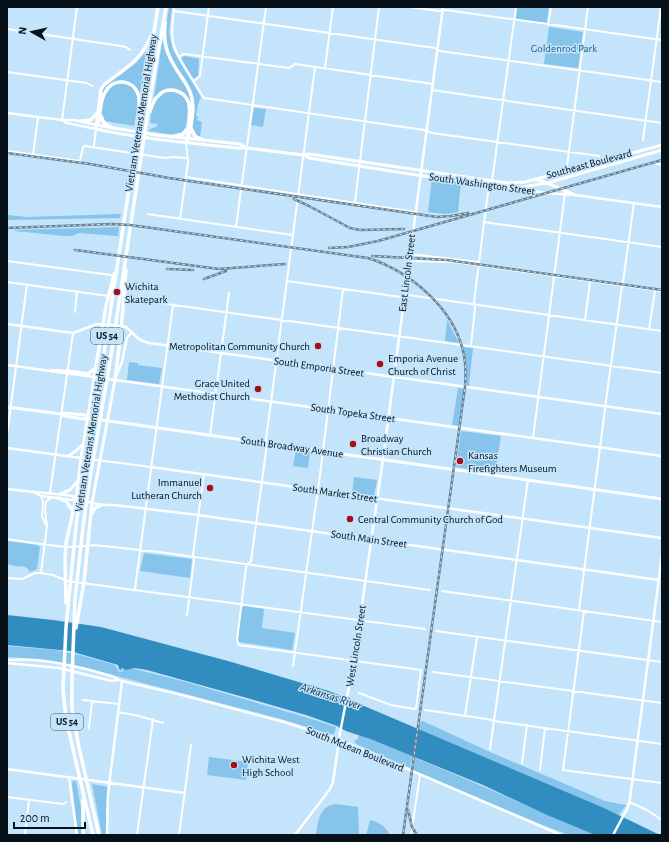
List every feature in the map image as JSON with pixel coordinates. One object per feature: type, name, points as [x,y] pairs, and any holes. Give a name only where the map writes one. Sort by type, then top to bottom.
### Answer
[{"type":"highway","name":"Vietnam Veterans Memorial Highway","points":[[93,835],[66,719],[64,675],[66,627],[76,526],[158,7]]},
{"type":"highway","name":"Vietnam Veterans Memorial Highway","points":[[99,835],[74,718],[72,677],[75,599],[84,519],[109,368],[158,44],[166,7]]},
{"type":"highway","points":[[166,7],[164,36],[165,45],[168,54],[190,90],[193,98],[194,107],[187,140]]},
{"type":"highway","points":[[97,125],[101,89],[105,84],[131,65],[145,50],[152,33],[156,17]]},
{"type":"highway","points":[[96,130],[106,90],[115,83],[125,82],[133,86],[139,94],[139,123]]},
{"type":"highway","points":[[146,124],[152,105],[156,98],[164,91],[170,90],[181,93],[188,100],[190,107],[189,127],[195,136],[203,140]]},
{"type":"highway","points":[[81,121],[89,121],[94,118],[99,104]]},
{"type":"highway","points":[[101,112],[102,121],[112,128]]},
{"type":"highway","points":[[171,137],[183,134],[189,127]]},
{"type":"highway","points":[[94,378],[101,330],[120,248]]},
{"type":"highway","points":[[115,380],[121,331],[127,250]]},
{"type":"highway","points":[[67,373],[88,374],[96,367]]},
{"type":"highway","points":[[59,496],[66,501],[73,511]]},
{"type":"highway","points":[[66,627],[66,543],[76,499]]},
{"type":"highway","points":[[73,641],[84,582],[92,503]]},
{"type":"highway","points":[[91,516],[95,508],[101,505]]},
{"type":"highway","points":[[82,789],[84,835]]},
{"type":"main road","name":"South Washington Street","points":[[97,125],[237,148],[303,155],[309,154],[421,170]]},
{"type":"main road","name":"South Washington Street","points":[[96,130],[132,137],[203,140],[240,144],[247,148]]},
{"type":"main road","name":"Southeast Boulevard","points":[[421,170],[516,183],[662,145]]},
{"type":"main road","name":"Southeast Boulevard","points":[[516,188],[547,182],[662,150]]},
{"type":"main road","name":"South Washington Street","points":[[303,155],[309,158],[359,166],[516,188]]},
{"type":"main road","points":[[534,179],[547,182],[565,193],[575,195]]},
{"type":"main road","points":[[76,499],[80,458],[94,378]]},
{"type":"main road","points":[[92,503],[115,380]]},
{"type":"main road","name":"South Broadway Avenue","points":[[9,408],[85,415],[88,418],[210,436],[662,499]]},
{"type":"main road","points":[[68,456],[76,451],[83,443]]},
{"type":"main road","points":[[59,496],[70,490],[78,481]]},
{"type":"street","points":[[62,120],[77,7]]},
{"type":"street","points":[[174,7],[171,30],[173,43],[179,57],[203,97],[599,156]]},
{"type":"street","points":[[194,81],[200,76],[209,7]]},
{"type":"street","points":[[236,227],[266,7]]},
{"type":"street","points":[[325,68],[333,7]]},
{"type":"street","points":[[355,202],[379,7]]},
{"type":"street","points":[[410,7],[443,9],[662,40]]},
{"type":"street","points":[[470,346],[475,308],[474,305],[478,264],[489,187],[492,180],[498,142],[516,7]]},
{"type":"street","points":[[548,25],[550,7]]},
{"type":"street","points":[[567,166],[588,7]]},
{"type":"street","points":[[643,140],[661,7]]},
{"type":"street","name":"East Lincoln Street","points":[[371,540],[443,9]]},
{"type":"street","points":[[174,12],[330,32],[662,82]]},
{"type":"street","points":[[7,29],[121,46],[130,50]]},
{"type":"street","points":[[179,57],[184,54],[289,68],[296,64],[433,84]]},
{"type":"street","points":[[315,67],[266,439],[267,444],[251,561],[246,568],[237,640],[239,645],[421,670],[416,708],[414,709],[397,706],[359,693]]},
{"type":"street","points":[[7,72],[87,83],[92,86]]},
{"type":"street","points":[[432,90],[662,123]]},
{"type":"street","name":"South Washington Street","points":[[7,114],[62,120],[67,119],[97,125]]},
{"type":"street","points":[[33,155],[38,118]]},
{"type":"street","name":"South Washington Street","points":[[62,120],[67,123],[96,130]]},
{"type":"street","points":[[94,146],[96,130]]},
{"type":"street","points":[[180,219],[188,162],[187,140]]},
{"type":"street","points":[[7,151],[80,161],[83,147],[94,146],[165,158],[188,158]]},
{"type":"street","points":[[657,164],[662,165]]},
{"type":"street","points":[[186,177],[415,212]]},
{"type":"street","name":"South Washington Street","points":[[516,188],[545,193],[565,193]]},
{"type":"street","points":[[533,438],[565,193]]},
{"type":"street","points":[[575,195],[662,207]]},
{"type":"street","points":[[578,610],[595,490],[610,365],[634,203]]},
{"type":"street","points":[[148,214],[292,235]]},
{"type":"street","points":[[484,222],[560,234],[662,247]]},
{"type":"street","points":[[410,254],[662,291]]},
{"type":"street","points":[[7,261],[111,275]]},
{"type":"street","points":[[409,261],[478,264]]},
{"type":"street","points":[[287,281],[662,331]]},
{"type":"street","points":[[585,320],[590,281]]},
{"type":"street","points":[[7,282],[662,372]]},
{"type":"street","points":[[7,435],[9,408],[27,284]]},
{"type":"street","points":[[293,666],[323,452],[343,289]]},
{"type":"street","points":[[649,329],[655,290]]},
{"type":"street","points":[[75,312],[77,291]]},
{"type":"street","points":[[210,436],[228,292]]},
{"type":"street","points":[[135,589],[166,346],[173,305]]},
{"type":"street","name":"South Emporia Street","points":[[7,324],[73,332],[96,324],[120,326],[126,327],[143,342],[166,346],[662,414]]},
{"type":"street","points":[[50,493],[73,332]]},
{"type":"street","points":[[115,380],[122,362],[127,338],[132,332]]},
{"type":"street","name":"South Topeka Street","points":[[7,365],[662,456]]},
{"type":"street","name":"South Market Street","points":[[7,448],[662,538]]},
{"type":"street","points":[[187,615],[204,474]]},
{"type":"street","points":[[490,750],[528,480]]},
{"type":"street","name":"South Main Street","points":[[7,489],[35,493],[50,493],[59,496]]},
{"type":"street","name":"South Main Street","points":[[35,493],[41,496],[50,497],[73,496],[76,499],[101,505],[114,505],[198,515],[660,580]]},
{"type":"street","points":[[41,496],[43,502],[42,516],[47,526]]},
{"type":"street","points":[[40,573],[47,526],[44,514],[45,506],[47,499],[50,497]]},
{"type":"street","points":[[7,539],[76,547],[94,545],[140,550],[430,590]]},
{"type":"street","name":"West Lincoln Street","points":[[294,835],[331,786],[335,775],[340,733],[354,660],[371,540]]},
{"type":"street","points":[[613,835],[628,807],[633,780],[653,621],[660,580],[662,555]]},
{"type":"street","points":[[7,578],[22,579],[35,573],[40,573],[53,575],[68,581],[425,629]]},
{"type":"street","points":[[442,591],[662,622]]},
{"type":"street","points":[[584,611],[563,770],[662,783]]},
{"type":"street","points":[[436,631],[662,662]]},
{"type":"street","points":[[466,716],[477,637]]},
{"type":"street","name":"South McLean Boulevard","points":[[7,662],[29,660],[58,664],[113,677],[120,681]]},
{"type":"street","name":"South McLean Boulevard","points":[[7,662],[59,668],[112,681],[120,681],[182,695],[284,722],[340,740],[561,835]]},
{"type":"street","points":[[433,672],[662,703]]},
{"type":"street","points":[[107,835],[110,782],[119,704],[120,681]]},
{"type":"street","points":[[83,700],[119,704]]},
{"type":"street","points":[[89,728],[92,701]]},
{"type":"street","points":[[425,710],[662,744]]},
{"type":"street","points":[[118,712],[153,719],[163,723]]},
{"type":"street","points":[[137,835],[153,719]]},
{"type":"street","points":[[522,763],[527,725]]},
{"type":"street","points":[[540,770],[545,728]]},
{"type":"street","points":[[179,835],[191,745]]},
{"type":"street","points":[[7,769],[185,793]]},
{"type":"street","points":[[411,835],[420,774]]},
{"type":"street","points":[[69,777],[77,835]]},
{"type":"street","points":[[7,796],[63,804],[66,802]]},
{"type":"street","points":[[25,835],[29,800]]},
{"type":"street","points":[[629,802],[647,810],[662,820]]},
{"type":"green space","points":[[169,7],[172,7],[169,33],[173,50],[201,97],[196,116],[198,116],[197,120],[202,122],[200,137],[196,136],[192,129],[195,109],[193,94],[169,55],[165,36]]},
{"type":"green space","points":[[517,7],[549,7],[547,23],[516,19]]},
{"type":"green space","name":"Goldenrod Park","points":[[549,27],[583,32],[578,68],[544,64]]},
{"type":"green space","points":[[162,42],[170,62],[189,92],[192,112],[188,98],[173,89],[155,98],[154,97]]},
{"type":"green space","points":[[146,51],[140,93],[125,81],[107,87],[101,97],[104,86],[136,63]]},
{"type":"green space","points":[[185,56],[199,59],[198,76],[196,78],[193,78],[182,60],[182,57]]},
{"type":"green space","points":[[120,83],[130,85],[134,89],[138,98],[134,126],[105,121],[101,116],[107,91],[114,85]]},
{"type":"green space","points":[[173,91],[185,98],[187,102],[188,115],[184,131],[176,135],[149,131],[158,124],[150,123],[153,107],[158,98],[162,94]]},
{"type":"green space","points":[[254,108],[266,109],[263,127],[251,125]]},
{"type":"green space","points":[[432,178],[461,182],[458,212],[446,214],[428,212]]},
{"type":"green space","points":[[121,214],[120,218],[7,220],[7,215],[27,217]]},
{"type":"green space","points":[[119,227],[118,236],[79,233],[72,236],[64,236],[15,231],[15,230]]},
{"type":"green space","points":[[447,320],[459,343],[445,341]]},
{"type":"green space","points":[[463,347],[473,348],[469,386],[467,386],[467,367]]},
{"type":"green space","points":[[129,362],[138,363],[138,365],[162,368],[159,384],[127,380]]},
{"type":"green space","points":[[458,388],[464,389],[459,426],[452,425]]},
{"type":"green space","points":[[461,431],[501,436],[495,473],[456,467]]},
{"type":"green space","points":[[296,450],[310,452],[308,468],[293,466]]},
{"type":"green space","points":[[354,477],[377,480],[374,496],[352,494]]},
{"type":"green space","points":[[7,541],[37,545],[40,547],[37,569],[30,572],[23,566],[7,564]]},
{"type":"green space","points":[[144,553],[192,559],[190,578],[140,571]]},
{"type":"green space","points":[[244,606],[264,609],[262,628],[295,633],[292,650],[239,642],[242,608]]},
{"type":"green space","points":[[7,646],[56,650],[80,655],[115,665],[119,672],[121,672],[124,668],[135,669],[186,682],[336,727],[334,734],[330,734],[281,719],[82,667],[47,660],[7,657]]},
{"type":"green space","points":[[423,721],[490,752],[605,801],[626,805],[619,815],[418,730],[420,722]]},
{"type":"green space","points":[[359,735],[412,756],[410,768],[356,744],[354,741],[357,740]]},
{"type":"green space","points":[[209,757],[248,762],[246,780],[207,775]]},
{"type":"green space","points":[[415,758],[595,835],[569,835],[413,770]]},
{"type":"green space","points":[[73,781],[76,781],[81,807],[82,835],[78,835],[72,784]]},
{"type":"green space","points":[[92,784],[108,787],[106,806],[106,835],[102,835]]},
{"type":"green space","points":[[336,804],[358,807],[359,835],[316,835],[320,815],[330,805]]},
{"type":"green space","points":[[370,820],[382,825],[390,835],[366,835]]},
{"type":"water","name":"Arkansas River","points":[[7,615],[101,627],[228,661],[329,691],[604,808],[660,835],[595,835],[547,815],[483,785],[370,739],[306,715],[147,670],[135,668],[126,670],[122,668],[120,671],[118,665],[70,651],[7,645]]},
{"type":"railway","points":[[7,153],[90,164],[169,178],[437,217],[468,213]]},
{"type":"railway","points":[[329,248],[348,247],[378,241],[662,160]]},
{"type":"railway","points":[[294,199],[350,228],[360,230],[404,229]]},
{"type":"railway","points":[[7,228],[112,224],[130,225],[368,258],[399,272],[413,282],[427,293],[450,320],[458,335],[463,351],[466,369],[465,387],[403,835]]},
{"type":"railway","points":[[75,250],[219,269],[285,264]]},
{"type":"railway","points":[[372,256],[447,260],[662,290]]},
{"type":"railway","points":[[167,269],[193,270]]},
{"type":"railway","points":[[204,279],[226,271]]},
{"type":"railway","points":[[408,810],[412,827],[417,835]]},
{"type":"place","name":"Wichita Skatepark","points":[[117,292]]},
{"type":"place","name":"Metropolitan Community Church","points":[[318,346]]},
{"type":"place","name":"Emporia Avenue Church of Christ","points":[[380,364]]},
{"type":"place","name":"Grace United Methodist Church","points":[[258,389]]},
{"type":"place","name":"Broadway Christian Church","points":[[353,444]]},
{"type":"place","name":"Kansas Firefighters Museum","points":[[460,461]]},
{"type":"place","name":"Immanuel Lutheran Church","points":[[210,488]]},
{"type":"place","name":"Central Community Church of God","points":[[350,519]]},
{"type":"place","name":"Wichita West High School","points":[[234,765]]}]
